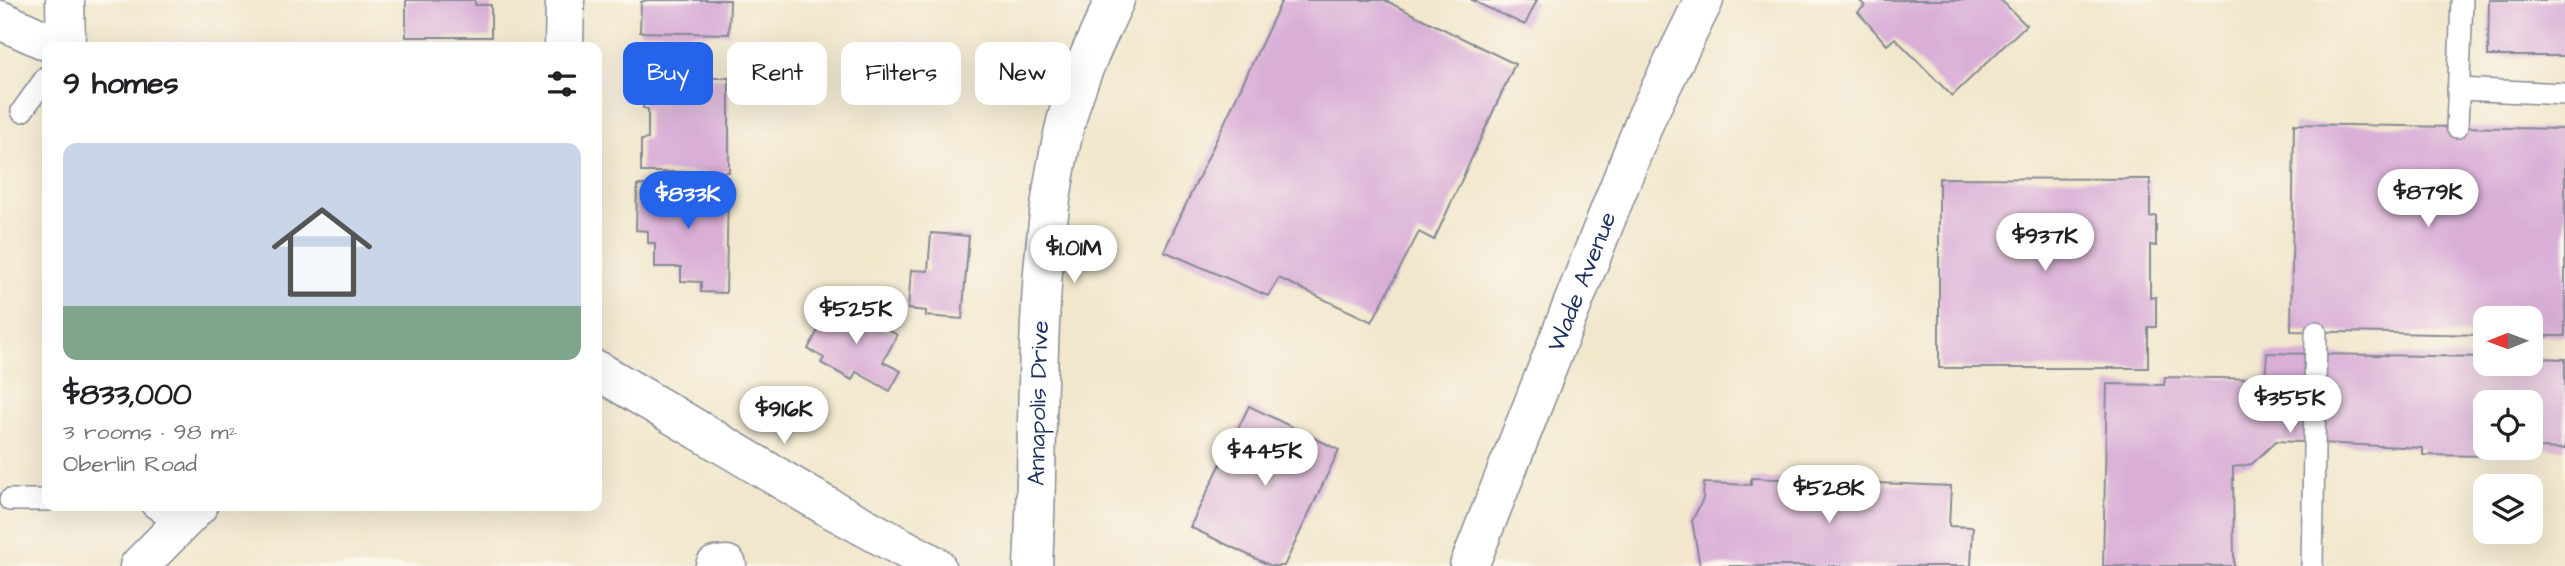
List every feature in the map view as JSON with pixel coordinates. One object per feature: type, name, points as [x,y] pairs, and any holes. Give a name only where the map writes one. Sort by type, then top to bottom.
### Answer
[{"type":"main road","points":[[65,0],[66,42]]},
{"type":"main road","points":[[564,42],[565,0]]},
{"type":"main road","name":"Annapolis Drive","points":[[1033,566],[1045,256],[1053,186],[1068,116],[1089,55],[1115,0]]},
{"type":"main road","name":"Wade Avenue","points":[[1469,566],[1647,116],[1704,0]]},
{"type":"main road","points":[[0,20],[49,42]]},
{"type":"main road","points":[[602,373],[901,554],[936,566]]},
{"type":"main road","points":[[139,566],[177,513]]},
{"type":"lane","points":[[2457,127],[2462,0]]},
{"type":"lane","points":[[22,111],[42,83]]},
{"type":"lane","points":[[2458,89],[2565,94]]},
{"type":"lane","points":[[2312,566],[2316,332]]},
{"type":"lane","points":[[10,500],[42,500]]},
{"type":"building","points":[[406,0],[475,0],[475,5],[491,5],[491,37],[406,37]]},
{"type":"building","points":[[730,0],[729,34],[640,32],[641,2]]},
{"type":"building","points":[[1282,0],[1384,0],[1515,64],[1434,240],[1419,232],[1372,322],[1279,278],[1268,296],[1164,251]]},
{"type":"building","points":[[1471,0],[1537,0],[1525,25]]},
{"type":"building","points":[[1859,0],[2001,0],[2026,25],[1952,96],[1895,38],[1887,45],[1858,12],[1865,6]]},
{"type":"building","points":[[2489,0],[2565,0],[2565,56],[2488,56]]},
{"type":"building","points":[[713,78],[727,78],[729,172],[641,172],[641,140],[648,139],[648,109],[643,108],[643,105],[713,105]]},
{"type":"building","points":[[2294,124],[2565,129],[2565,336],[2543,336],[2543,306],[2473,306],[2473,335],[2291,331]]},
{"type":"building","points":[[1939,178],[2150,179],[2150,217],[2156,216],[2156,246],[2150,245],[2150,298],[2156,297],[2156,327],[2148,327],[2148,368],[1939,368]]},
{"type":"building","points":[[637,185],[728,187],[726,293],[701,292],[701,282],[681,281],[681,267],[655,267],[655,243],[648,243],[648,231],[636,230]]},
{"type":"building","points":[[931,233],[969,236],[962,319],[926,316],[926,311],[908,309],[911,270],[928,271]]},
{"type":"building","points":[[858,303],[880,316],[876,323],[897,335],[883,362],[901,371],[890,391],[856,372],[852,380],[821,363],[824,358],[808,349],[831,306],[850,317]]},
{"type":"building","points":[[2267,353],[2473,357],[2473,376],[2543,376],[2543,358],[2565,359],[2565,449],[2543,448],[2543,390],[2473,390],[2473,456],[2423,455],[2423,448],[2276,441],[2252,464],[2233,467],[2234,566],[2103,566],[2107,384],[2164,385],[2165,377],[2265,379]]},
{"type":"building","points":[[1249,406],[1339,450],[1284,566],[1271,566],[1190,527]]},
{"type":"building","points":[[1751,478],[1951,486],[1949,526],[1973,527],[1971,566],[1700,566],[1692,521],[1703,499],[1704,483],[1751,485]]}]
